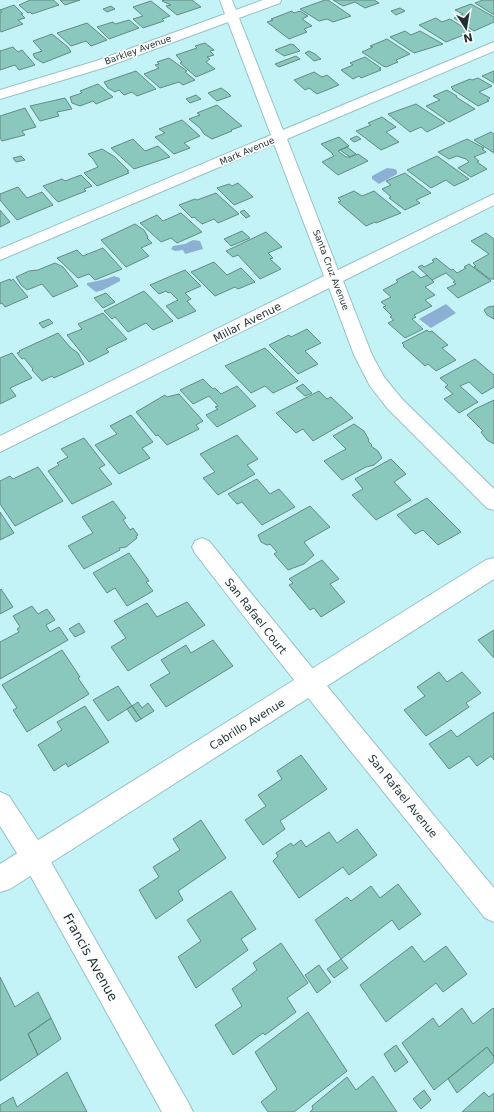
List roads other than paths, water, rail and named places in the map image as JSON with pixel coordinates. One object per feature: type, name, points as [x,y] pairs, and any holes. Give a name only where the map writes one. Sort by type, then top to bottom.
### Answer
[{"type":"street","name":"Santa Cruz Avenue","points":[[226,0],[363,355],[377,381],[395,404],[494,502]]},
{"type":"street","name":"Barkley Avenue","points":[[0,95],[101,64],[275,0]]},
{"type":"street","name":"Mark Avenue","points":[[0,255],[494,46]]},
{"type":"street","name":"Millar Avenue","points":[[0,445],[494,199]]},
{"type":"street","name":"San Rafael Court","points":[[202,547],[288,657],[312,684]]},
{"type":"street","name":"Cabrillo Avenue","points":[[0,879],[312,684],[494,567]]},
{"type":"street","name":"San Rafael Avenue","points":[[312,684],[494,909]]},
{"type":"street","name":"Francis Avenue","points":[[0,804],[34,857],[178,1112]]},
{"type":"water","points":[[387,168],[395,169],[397,174],[379,184],[372,179],[372,176]]},
{"type":"water","points":[[193,240],[200,241],[203,249],[185,254],[183,250],[175,251],[171,249],[173,246],[185,244]]},
{"type":"water","points":[[114,276],[120,278],[120,281],[103,290],[96,292],[87,285],[87,283]]},
{"type":"water","points":[[446,304],[456,313],[431,328],[419,319]]}]
